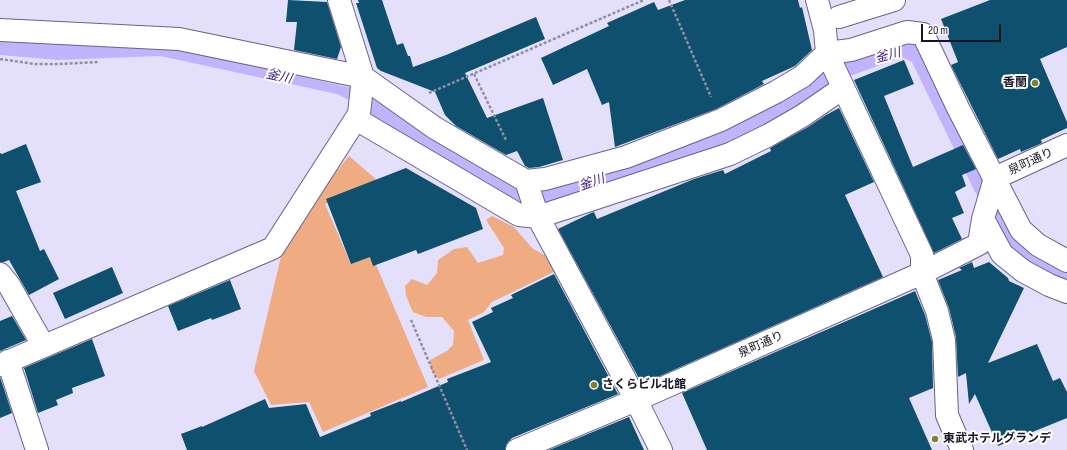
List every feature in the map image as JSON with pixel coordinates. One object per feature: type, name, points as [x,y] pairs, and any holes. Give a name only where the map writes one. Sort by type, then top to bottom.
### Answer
[{"type":"street","points":[[37,450],[4,363],[43,345],[273,248],[359,114],[363,77],[339,0]]},
{"type":"street","points":[[817,0],[825,30],[827,53],[922,255],[922,273],[937,311],[944,340],[947,415],[962,450]]},
{"type":"street","points":[[839,17],[894,0]]},
{"type":"street","points":[[0,30],[179,39],[363,77],[435,128],[526,181],[545,179],[571,173],[626,157],[721,120],[776,92],[803,76],[827,53],[851,50],[907,32],[923,34],[958,108],[1021,230],[1038,246],[1067,261]]},
{"type":"street","points":[[356,120],[519,215],[538,217],[730,154],[769,135],[802,116],[843,88]]},
{"type":"street","name":"泉町通り","points":[[995,178],[1067,145]]},
{"type":"street","points":[[995,178],[983,219],[1002,254],[1023,271],[1049,285],[1067,292]]},
{"type":"street","points":[[526,181],[538,217],[636,400],[661,450]]},
{"type":"street","name":"泉町通り","points":[[517,450],[636,400],[922,273],[979,244],[983,219]]},
{"type":"street","points":[[0,274],[9,285],[43,345]]},
{"type":"path","points":[[401,105],[644,0]]},
{"type":"path","points":[[669,0],[721,120]]},
{"type":"path","points":[[0,59],[35,64],[106,61]]},
{"type":"path","points":[[474,74],[509,146]]},
{"type":"path","points":[[412,320],[467,450]]},
{"type":"shaded area","points":[[349,156],[378,181],[325,204],[350,262],[371,253],[428,387],[323,432],[309,402],[271,405],[254,371],[283,248],[304,211]]},
{"type":"shaded area","points":[[492,216],[514,227],[532,248],[551,259],[554,272],[492,302],[484,312],[468,320],[484,360],[439,379],[431,370],[430,360],[447,351],[453,345],[454,331],[442,317],[426,317],[413,312],[406,296],[405,286],[412,279],[427,285],[437,273],[438,260],[454,249],[467,247],[478,263],[503,255],[504,248],[486,220]]},
{"type":"water","name":"釜川","points":[[0,40],[54,44],[165,46],[352,88],[379,102],[516,186],[539,188],[838,62],[906,41],[918,45],[1003,212],[1067,271],[1067,284],[1011,254],[974,190],[912,62],[902,57],[850,76],[813,101],[732,144],[547,206],[522,208],[376,121],[349,100],[337,94],[160,56],[58,60],[0,55]]},
{"type":"building","points":[[288,0],[327,2],[341,47],[337,59],[294,50],[297,22],[286,22]]},
{"type":"building","points":[[358,0],[382,0],[397,45],[403,43],[408,56],[410,56],[413,67],[446,55],[536,17],[545,39],[465,73],[487,118],[543,98],[563,160],[539,167],[529,168],[525,166],[517,151],[506,155],[456,126],[445,115],[435,92],[381,71],[377,68],[356,3],[359,3]]},
{"type":"building","points":[[685,0],[798,0],[800,8],[802,7],[812,50],[795,66],[762,81],[764,84],[716,109],[615,147],[609,102],[602,105],[587,69],[553,85],[541,58],[609,26],[607,23],[654,2],[658,10]]},
{"type":"building","points":[[990,0],[1067,0],[1067,47],[1040,59],[1067,122],[1067,128],[1041,140],[1042,143],[1021,152],[1020,149],[998,159],[951,65],[958,62],[941,19]]},
{"type":"building","points":[[904,60],[914,84],[884,96],[913,167],[963,145],[976,169],[962,175],[966,186],[955,192],[964,213],[952,218],[962,239],[934,253],[854,80]]},
{"type":"building","points":[[839,108],[874,182],[845,195],[883,277],[642,384],[558,229],[594,212],[597,219],[694,179],[723,170],[725,174],[771,151],[770,148]]},
{"type":"building","points":[[26,144],[41,182],[16,191],[40,251],[44,249],[59,279],[29,295],[9,260],[0,262],[0,153],[2,154]]},
{"type":"building","points":[[406,168],[476,208],[483,229],[418,254],[416,250],[373,266],[370,257],[351,264],[326,199]]},
{"type":"building","points":[[972,262],[974,268],[989,262],[1008,278],[1009,281],[1024,288],[988,363],[1037,344],[1053,381],[1060,378],[1067,392],[1067,418],[998,446],[975,394],[969,404],[966,373],[958,377],[956,337],[949,308],[938,280],[962,270],[959,268]]},
{"type":"building","points":[[112,267],[123,293],[65,319],[53,293]]},
{"type":"building","points":[[554,274],[618,394],[512,438],[507,443],[505,450],[187,450],[181,434],[202,427],[265,399],[269,408],[306,404],[320,437],[371,416],[370,413],[401,402],[448,382],[447,379],[491,362],[472,322],[493,312],[491,308],[513,298],[511,295]]},
{"type":"building","points":[[230,280],[241,309],[212,320],[211,318],[178,331],[168,306]]},
{"type":"building","points":[[915,291],[925,315],[932,342],[933,388],[909,398],[932,450],[707,450],[682,393]]},
{"type":"building","points":[[12,316],[26,340],[0,351],[0,321]]},
{"type":"building","points":[[92,339],[105,376],[72,388],[73,393],[56,400],[58,405],[38,413],[24,368]]},
{"type":"building","points":[[0,377],[12,413],[0,418]]},
{"type":"building","points":[[629,417],[644,450],[549,450]]},
{"type":"place","name":"香蘭","points":[[1035,83]]},
{"type":"place","name":"さくらビル北館","points":[[594,385]]},
{"type":"place","name":"東武ホテルグランデ","points":[[935,439]]}]
